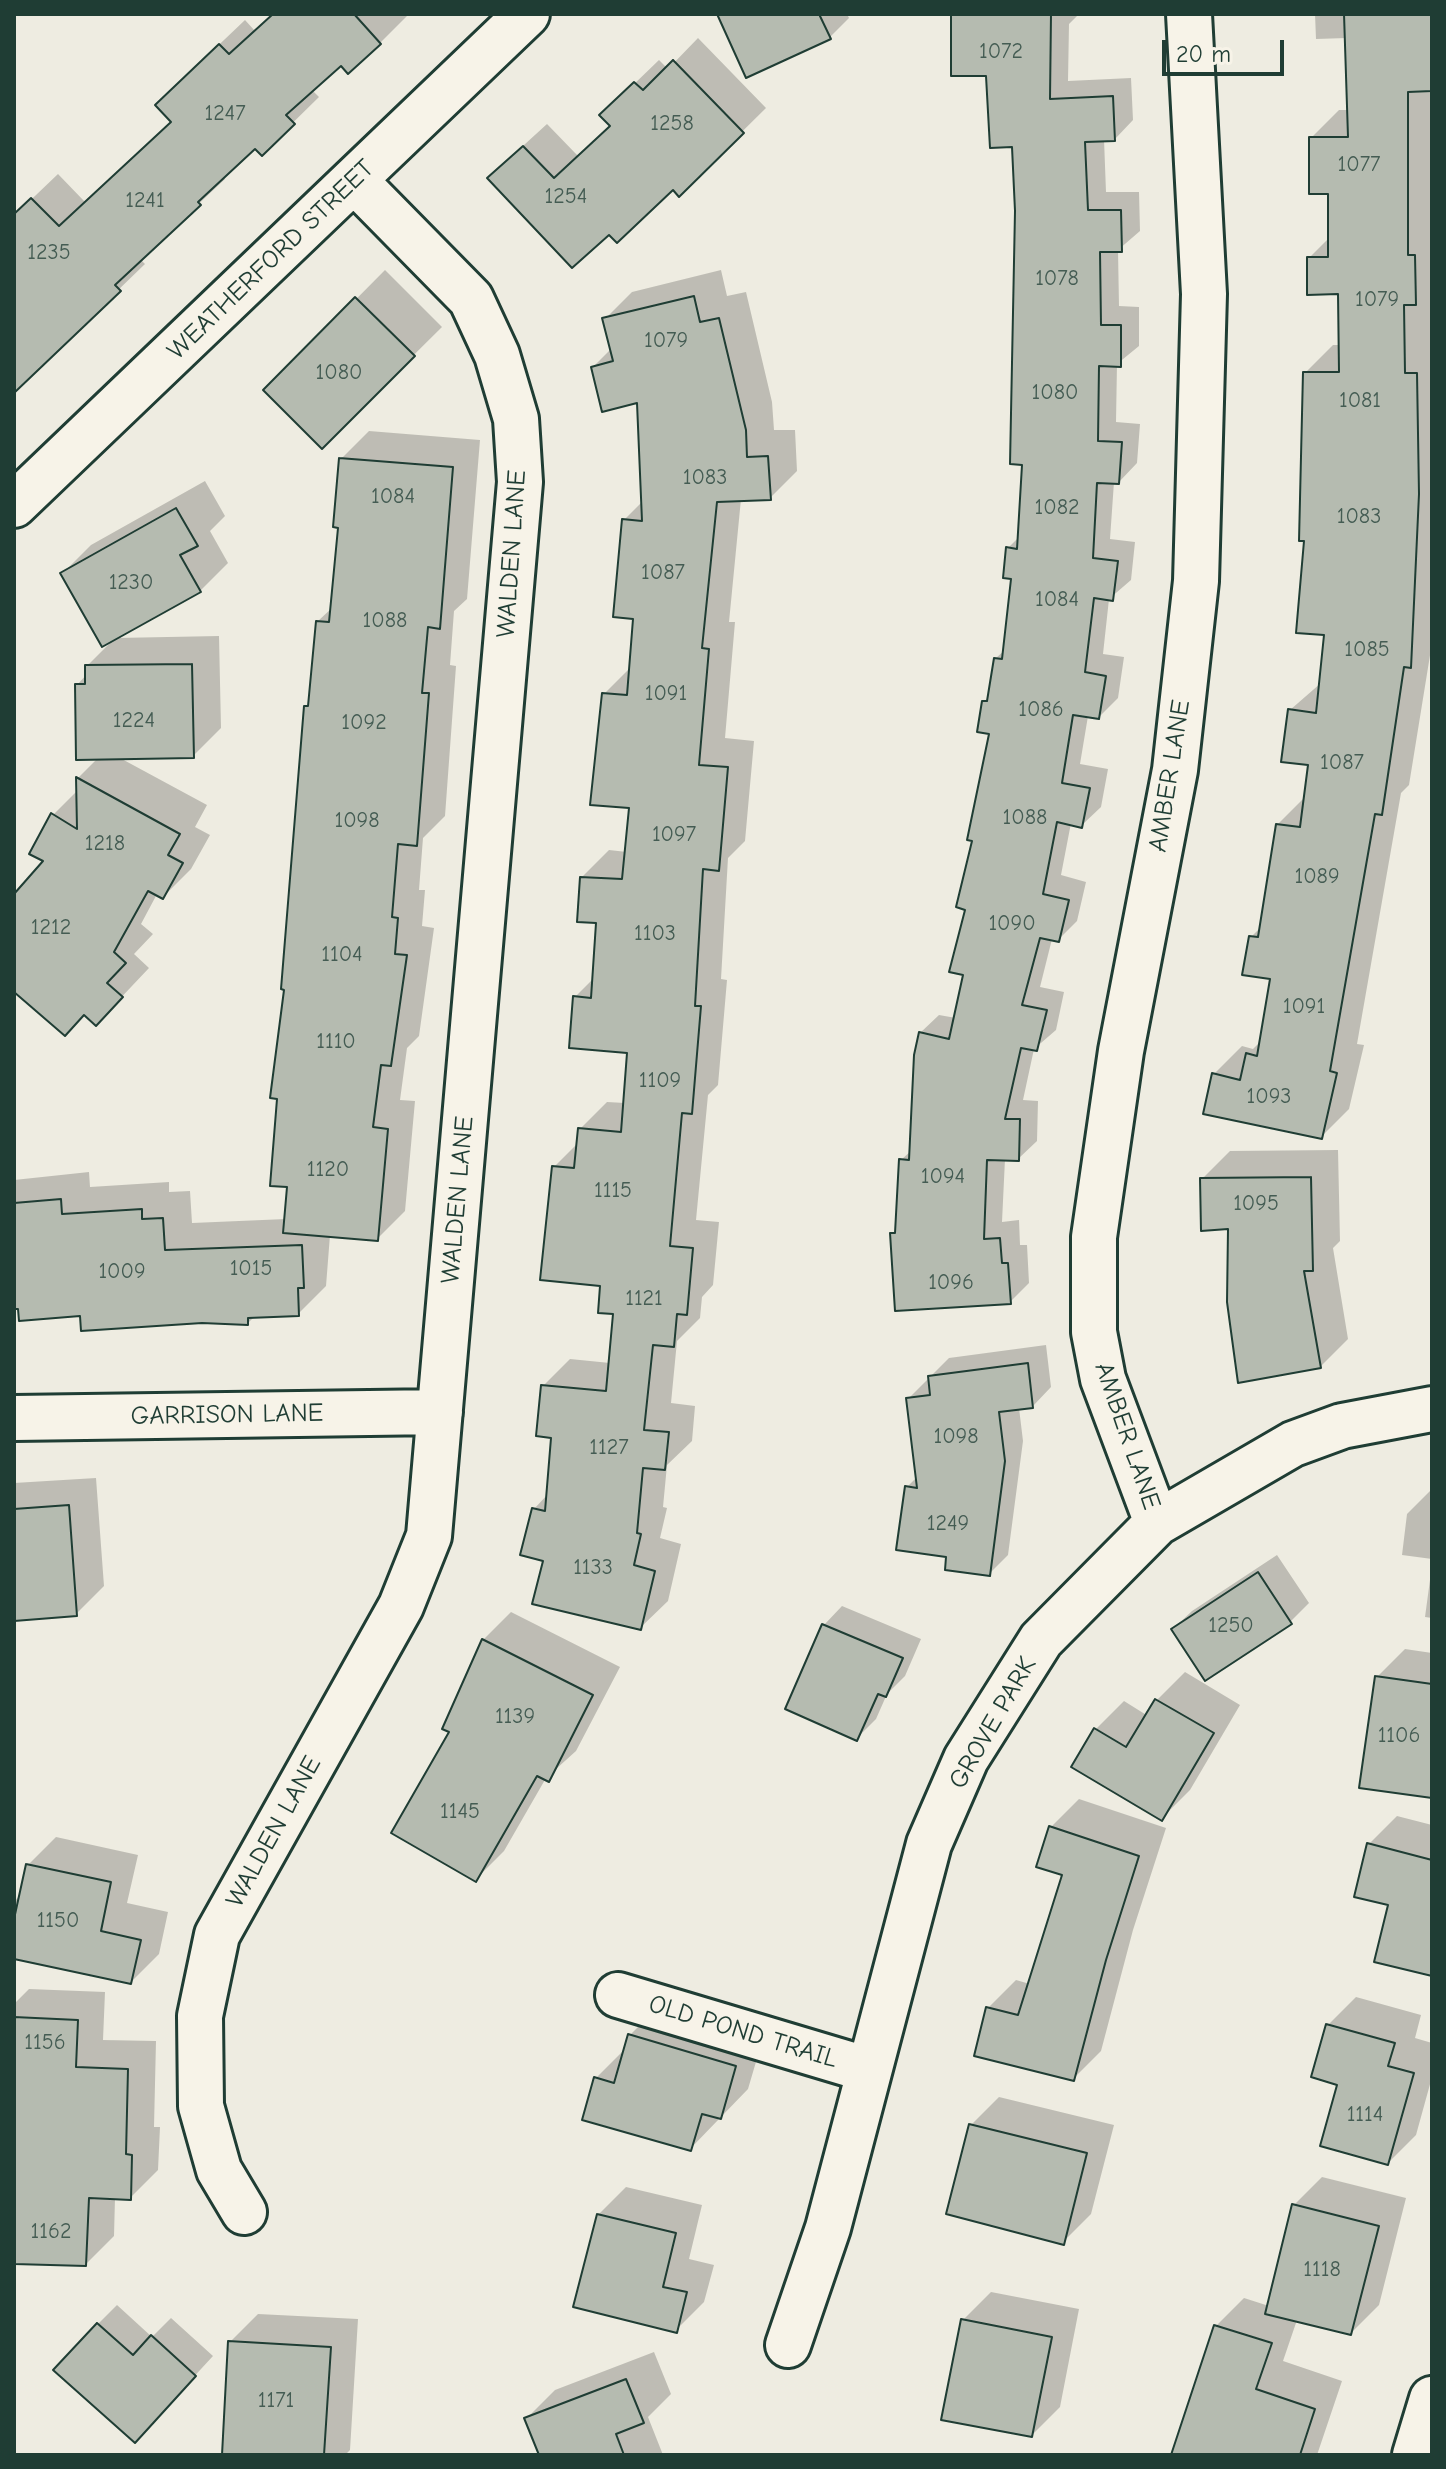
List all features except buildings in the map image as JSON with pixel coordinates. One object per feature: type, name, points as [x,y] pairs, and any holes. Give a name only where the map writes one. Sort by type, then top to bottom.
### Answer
[{"type":"street","name":"WEATHERFORD STREET","points":[[14,505],[527,14]]},
{"type":"street","name":"AMBER LANE","points":[[1157,1523],[1103,1379],[1094,1332],[1094,1237],[1121,1051],[1175,770],[1196,581],[1204,294],[1189,14]]},
{"type":"street","name":"WALDEN LANE","points":[[244,2212],[219,2170],[201,2106],[200,2016],[217,1935],[401,1606],[429,1536],[520,482],[516,419],[497,355],[471,299],[437,260],[354,180]]},
{"type":"street","name":"GROVE PARK","points":[[788,2345],[828,2228],[929,1844],[966,1759],[1041,1640],[1157,1523],[1293,1444],[1342,1426],[1432,1409]]},
{"type":"street","name":"GARRISON LANE","points":[[14,1418],[440,1412]]},
{"type":"street","name":"OLD POND TRAIL","points":[[618,1995],[869,2070]]},
{"type":"street","points":[[1415,2455],[1432,2399]]}]
